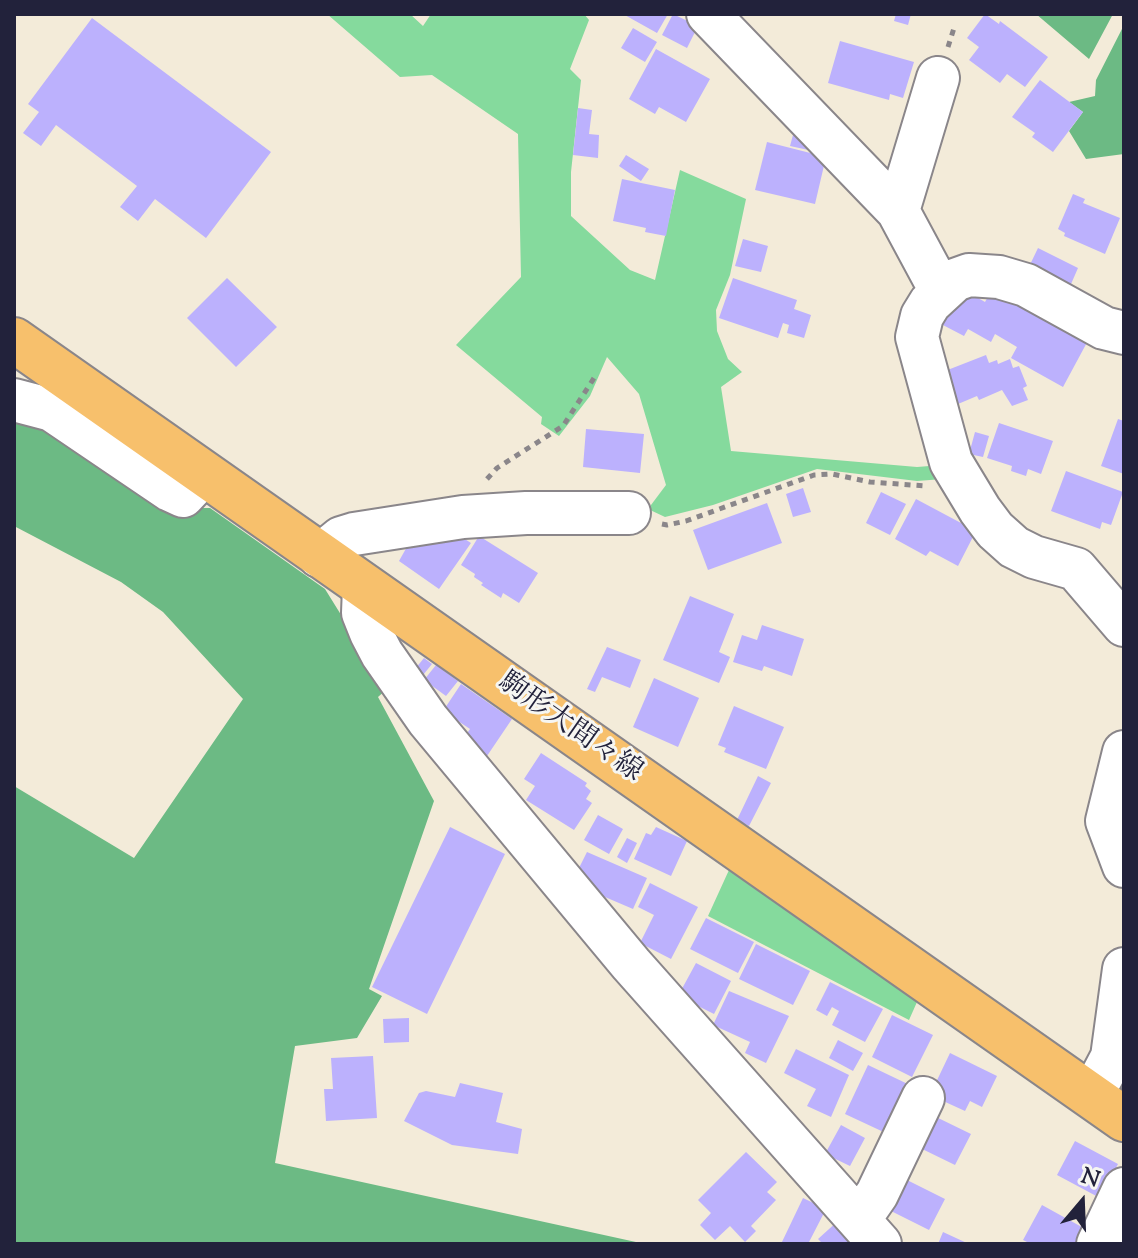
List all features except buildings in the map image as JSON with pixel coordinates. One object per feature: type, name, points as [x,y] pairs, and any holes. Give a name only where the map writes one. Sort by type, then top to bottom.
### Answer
[{"type":"main road","name":"駒形大間々線","points":[[14,340],[1108,1107]]},
{"type":"street","points":[[708,14],[898,211],[941,291]]},
{"type":"street","points":[[898,211],[938,78]]},
{"type":"street","points":[[1124,333],[1104,328],[1026,285],[999,277],[969,275],[955,280],[941,291],[922,316],[917,337],[951,462],[995,530],[1014,547],[1034,557],[1076,569],[1124,625]]},
{"type":"street","points":[[14,400],[52,410],[183,496],[204,474]]},
{"type":"street","points":[[319,556],[341,538],[354,534],[463,517],[526,513],[629,513]]},
{"type":"street","points":[[364,587],[363,613],[371,633],[428,720],[650,986],[870,1232]]},
{"type":"street","points":[[1124,752],[1107,821],[1124,866]]},
{"type":"street","points":[[1108,1107],[1124,969]]},
{"type":"street","points":[[870,1232],[877,1194],[923,1098]]},
{"type":"street","points":[[1098,1244],[1124,1189]]},
{"type":"path","points":[[463,517],[483,483],[497,468],[563,426],[596,375]]},
{"type":"path","points":[[629,513],[667,525],[814,475],[832,474],[870,482],[947,487],[963,484]]},
{"type":"green space","points":[[327,14],[410,14],[423,26],[431,14],[584,14],[589,20],[570,69],[581,80],[571,172],[571,216],[630,270],[655,280],[680,170],[746,199],[730,275],[716,310],[717,331],[728,359],[742,372],[721,387],[731,451],[917,467],[942,465],[943,479],[917,481],[817,469],[713,505],[665,517],[648,509],[666,485],[639,394],[607,357],[590,396],[559,436],[541,424],[542,417],[456,345],[521,277],[518,134],[432,75],[400,77]]},
{"type":"green space","points":[[1036,14],[1113,14],[1089,59]]},
{"type":"green space","points":[[1124,25],[1124,154],[1086,159],[1069,131],[1083,112],[1069,102],[1095,96],[1096,80]]},
{"type":"green space","points":[[14,407],[191,508],[210,508],[325,589],[387,689],[378,697],[434,801],[369,989],[382,996],[357,1038],[295,1046],[275,1163],[645,1244],[14,1244],[14,786],[134,858],[243,699],[163,612],[121,582],[14,526]]},
{"type":"green space","points":[[729,870],[917,1002],[909,1020],[708,916]]}]
